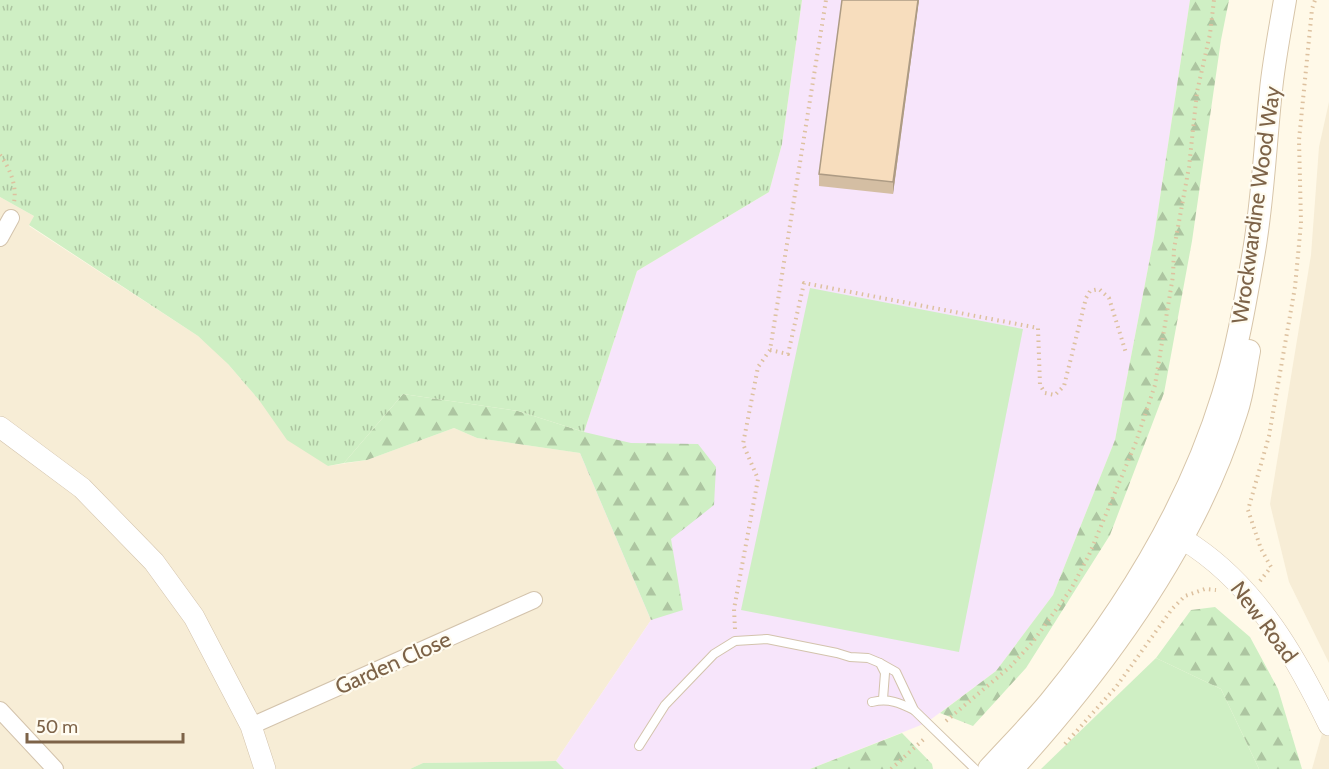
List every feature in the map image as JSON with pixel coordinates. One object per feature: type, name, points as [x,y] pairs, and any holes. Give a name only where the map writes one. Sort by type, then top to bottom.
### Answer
[{"type":"main road","name":"Wrockwardine Wood Way","points":[[1012,769],[1057,720],[1127,627],[1173,536],[1186,492],[1220,405],[1237,341],[1254,254],[1271,87],[1285,0]]},
{"type":"main road","name":"Wrockwardine Wood Way","points":[[989,769],[1050,702],[1146,568],[1173,536],[1194,517],[1237,412],[1268,245],[1282,98],[1297,0]]},
{"type":"street","points":[[0,238],[11,218]]},
{"type":"street","points":[[0,427],[82,488],[154,562],[194,617],[251,726],[265,769]]},
{"type":"street","name":"New Road","points":[[1173,536],[1195,547],[1234,579],[1248,594],[1324,701],[1329,725]]},
{"type":"street","name":"Garden Close","points":[[251,726],[534,600]]},
{"type":"street","points":[[0,710],[55,769]]},
{"type":"lane","points":[[639,746],[665,705],[714,654],[735,641],[767,639],[850,657],[868,657],[896,672],[914,710],[975,769]]},
{"type":"lane","points":[[880,663],[885,673],[883,699]]},
{"type":"lane","points":[[873,702],[883,699],[898,702],[914,710]]},
{"type":"path","points":[[735,641],[734,609],[758,479],[743,444],[758,367],[770,350],[826,0]]},
{"type":"path","points":[[891,769],[933,730],[1011,666],[1032,643],[1071,589],[1089,555],[1136,442],[1155,385],[1173,276],[1173,249],[1189,167],[1197,92],[1210,34],[1214,0]]},
{"type":"path","points":[[1263,579],[1271,567],[1261,549],[1248,510],[1269,435],[1296,287],[1301,223],[1299,140],[1312,9],[1315,0]]},
{"type":"path","points":[[0,155],[13,179],[15,196],[11,218]]},
{"type":"path","points":[[770,350],[788,354],[804,283],[1038,328],[1040,385],[1045,393],[1055,395],[1064,386],[1086,298],[1090,291],[1099,290],[1109,298],[1126,353]]},
{"type":"path","points":[[1064,746],[1116,687],[1172,609],[1185,596],[1205,589],[1216,590],[1223,595]]},
{"type":"shaded area","points":[[802,0],[1190,0],[1154,237],[1115,440],[1053,595],[996,671],[926,723],[810,769],[564,769],[556,761],[651,620],[580,453],[584,432],[637,271],[769,192],[782,144]]},
{"type":"shaded area","points":[[1329,102],[1329,663],[1289,582],[1270,504],[1311,255],[1319,147]]},
{"type":"shaded area","points":[[0,197],[34,216],[29,226],[198,336],[222,357],[259,400],[328,466],[367,460],[454,428],[477,438],[580,453],[651,620],[556,761],[423,763],[410,769],[0,769]]},
{"type":"shaded area","points":[[1329,709],[1329,769],[1312,769]]},
{"type":"green space","points":[[0,0],[802,0],[782,144],[769,192],[637,271],[584,432],[518,411],[403,394],[344,463],[328,466],[287,440],[259,400],[228,364],[198,336],[29,225],[34,216],[0,197]]},
{"type":"green space","points":[[1190,0],[1229,0],[1221,40],[1192,241],[1164,393],[1110,535],[1026,668],[973,726],[940,713],[996,671],[1053,595],[1115,440],[1154,237]]},
{"type":"green space","points":[[810,288],[1023,329],[959,652],[741,610]]},
{"type":"green space","points":[[403,394],[518,411],[584,432],[631,443],[698,444],[716,467],[714,505],[671,539],[683,610],[651,620],[580,453],[477,438],[454,428],[367,460],[344,463]]},
{"type":"green space","points":[[1215,607],[1250,637],[1278,689],[1302,769],[1259,769],[1221,689],[1156,658],[1191,610]]},
{"type":"green space","points":[[1156,658],[1221,689],[1259,769],[1041,769]]},
{"type":"green space","points":[[902,733],[932,764],[933,769],[810,769]]},
{"type":"green space","points":[[556,761],[564,769],[410,769],[423,763]]},
{"type":"building","points":[[842,0],[918,0],[893,182],[819,174]]}]
